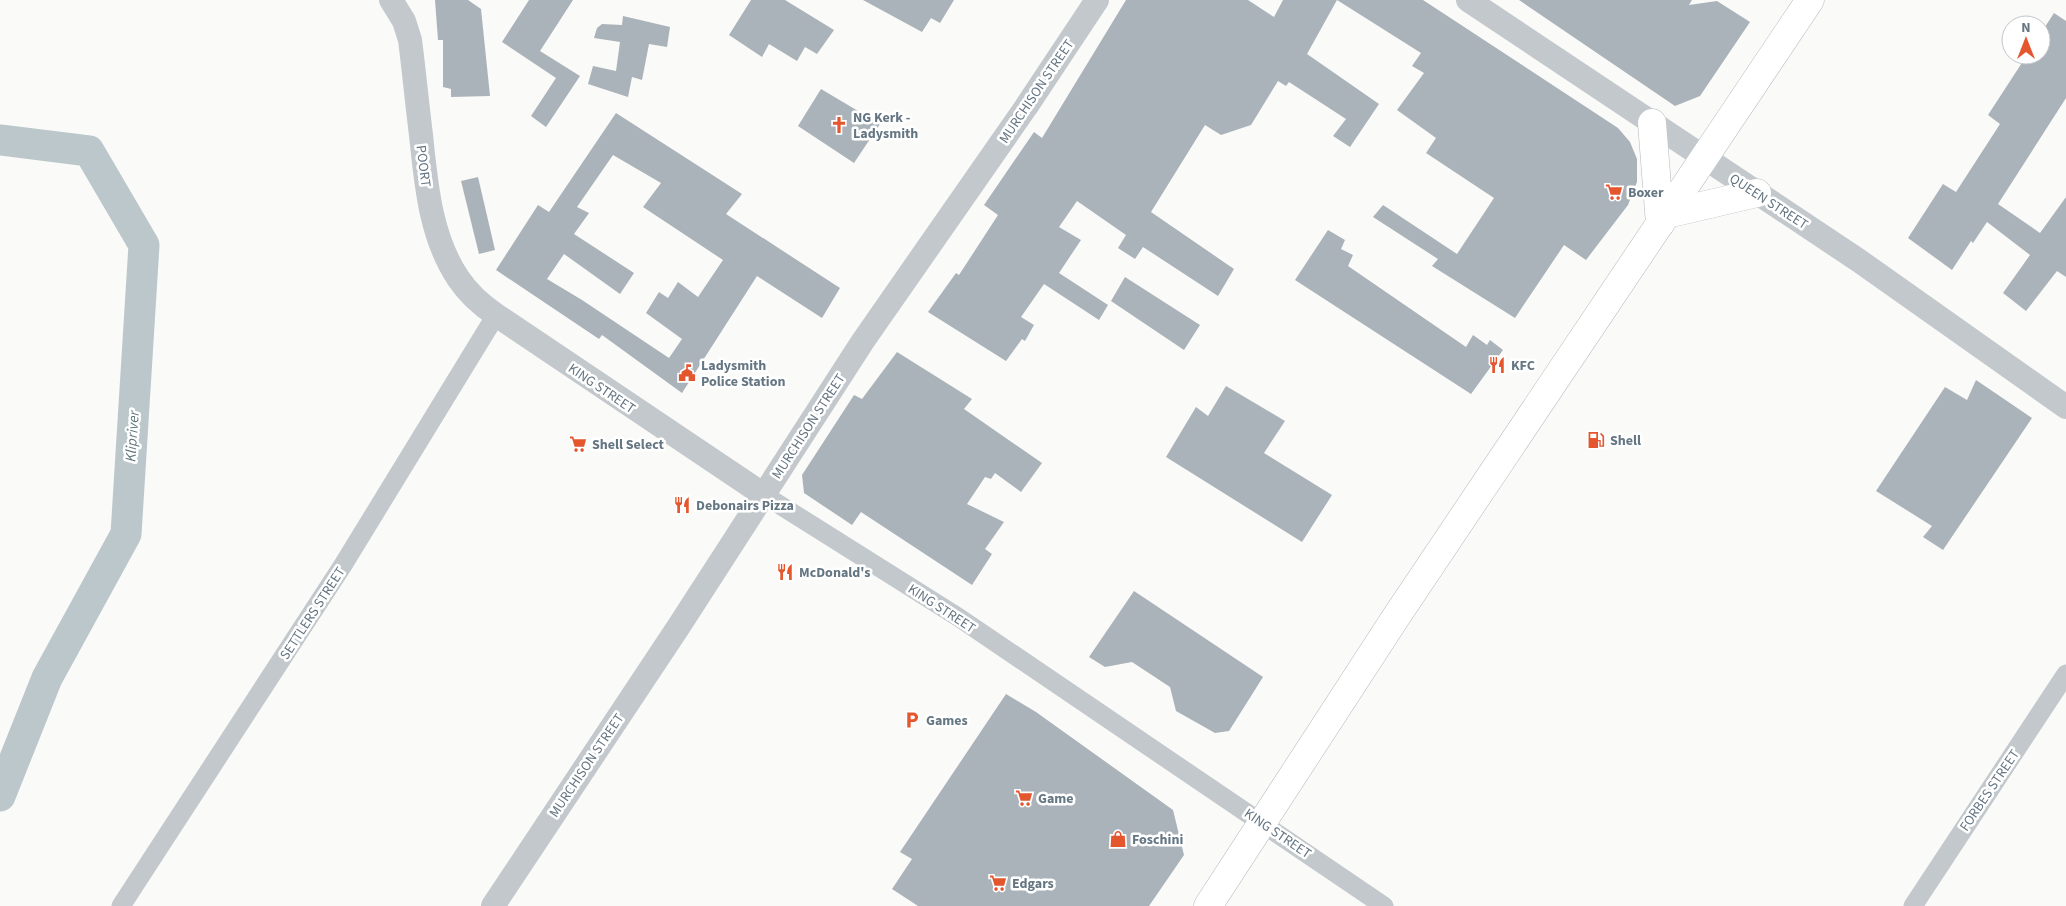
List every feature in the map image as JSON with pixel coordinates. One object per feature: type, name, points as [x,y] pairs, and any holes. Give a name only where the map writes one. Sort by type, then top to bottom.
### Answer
[{"type":"highway","points":[[1208,906],[1396,617],[1810,0]]},
{"type":"highway","points":[[1652,123],[1664,219]]},
{"type":"highway","points":[[1664,219],[1758,194]]},
{"type":"street","name":"POORT","points":[[391,0],[404,21],[410,40],[426,186],[437,233],[446,257],[459,280],[468,292],[496,315]]},
{"type":"street","name":"MURCHISON STREET","points":[[493,906],[764,495],[863,341],[1026,107],[1097,0]]},
{"type":"street","name":"QUEEN STREET","points":[[1468,0],[1858,260],[2066,407]]},
{"type":"street","name":"KING STREET","points":[[496,315],[764,495],[958,617],[1384,906]]},
{"type":"street","name":"SETTLERS STREET","points":[[121,906],[343,565],[496,315]]},
{"type":"street","name":"FORBES STREET","points":[[1912,906],[2066,674]]},
{"type":"building","points":[[435,0],[468,0],[481,9],[490,96],[451,97],[451,89],[443,87],[443,40],[438,40]]},
{"type":"building","points":[[529,0],[573,0],[540,51],[580,76],[546,127],[531,116],[556,78],[502,42]]},
{"type":"building","points":[[751,0],[785,0],[834,30],[817,54],[805,47],[797,61],[769,44],[762,57],[729,35]]},
{"type":"building","points":[[863,0],[954,0],[940,23],[931,18],[922,32]]},
{"type":"building","points":[[1126,0],[1248,0],[1274,17],[1283,0],[1337,0],[1307,54],[1379,104],[1350,147],[1333,136],[1346,119],[1289,82],[1286,86],[1278,81],[1251,125],[1221,135],[1205,125],[1151,212],[1234,269],[1218,296],[1143,247],[1135,259],[1118,248],[1126,235],[1077,201],[1059,227],[1081,240],[1059,273],[1108,305],[1099,320],[1044,284],[1021,317],[1034,325],[1025,341],[1022,339],[1006,361],[928,312],[956,273],[959,275],[998,215],[984,205],[1034,132],[1042,138]]},
{"type":"building","points":[[1337,0],[1423,0],[1618,128],[1630,142],[1637,159],[1637,182],[1628,205],[1586,260],[1564,245],[1515,318],[1432,266],[1438,259],[1373,217],[1383,205],[1457,254],[1494,198],[1426,153],[1436,138],[1397,110],[1424,73],[1412,66],[1421,53]]},
{"type":"building","points":[[1519,0],[1692,0],[1689,5],[1717,1],[1750,22],[1700,96],[1675,106]]},
{"type":"building","points":[[2054,13],[2066,21],[2066,98],[1998,204],[2040,233],[2066,197],[2066,277],[2057,271],[2026,311],[2003,293],[2030,255],[1987,222],[1973,243],[1971,241],[1952,270],[1908,238],[1943,184],[1956,192],[2000,124],[1988,115],[2020,65],[2051,65],[2051,18]]},
{"type":"building","points":[[623,16],[670,27],[667,47],[649,44],[642,80],[632,77],[628,97],[588,84],[593,66],[616,71],[620,42],[594,38],[597,28],[602,24],[622,25]]},
{"type":"building","name":"NG Kerk - Ladysmith","points":[[821,89],[880,124],[854,163],[798,126]]},
{"type":"building","points":[[616,113],[742,194],[726,214],[840,288],[822,318],[757,276],[682,393],[602,335],[599,339],[496,270],[538,205],[549,212]],"holes":[[[613,155],[661,183],[643,207],[723,260],[698,297],[678,282],[668,298],[659,292],[646,313],[682,339],[669,358],[547,279],[564,254],[620,294],[634,273],[574,234],[589,213],[577,207]]]},
{"type":"building","points":[[478,177],[495,250],[479,254],[461,181]]},
{"type":"building","points":[[1328,230],[1345,240],[1341,249],[1353,255],[1348,266],[1466,347],[1473,335],[1487,345],[1490,340],[1503,350],[1471,394],[1295,280]]},
{"type":"building","points":[[1125,277],[1200,325],[1184,350],[1111,301]]},
{"type":"building","points":[[897,352],[972,399],[964,409],[1042,463],[1021,492],[995,473],[991,479],[985,477],[967,504],[1004,522],[985,549],[992,554],[972,585],[861,512],[852,525],[804,493],[802,475],[854,395],[862,399]]},
{"type":"building","points":[[1976,380],[2032,418],[1943,550],[1923,537],[1932,526],[1876,491],[1945,387],[1967,400]]},
{"type":"building","points":[[1226,386],[1285,421],[1264,453],[1332,495],[1302,542],[1166,457],[1196,407],[1208,416]]},
{"type":"building","points":[[1134,591],[1263,677],[1229,731],[1215,733],[1176,711],[1170,687],[1132,662],[1105,667],[1089,657]]},
{"type":"building","points":[[1006,694],[1036,712],[1173,810],[1184,855],[1149,906],[918,906],[892,889],[912,859],[900,852]]},
{"type":"waterway","name":"Klipriver","points":[[0,140],[89,151],[144,245],[126,534],[47,678],[0,796]]},
{"type":"place","name":"NG Kerk - Ladysmith","points":[[839,125]]},
{"type":"place","name":"Boxer","points":[[1614,192]]},
{"type":"place","name":"KFC","points":[[1497,365]]},
{"type":"place","name":"Ladysmith Police Station","points":[[687,373]]},
{"type":"place","name":"Shell","points":[[1596,440]]},
{"type":"place","name":"Shell Select","points":[[578,444]]},
{"type":"place","name":"Debonairs Pizza","points":[[682,505]]},
{"type":"place","name":"McDonald's","points":[[785,572]]},
{"type":"place","name":"Games","points":[[912,720]]},
{"type":"place","name":"Game","points":[[1024,798]]},
{"type":"place","name":"Foschini","points":[[1118,839]]},
{"type":"place","name":"Edgars","points":[[998,883]]}]
